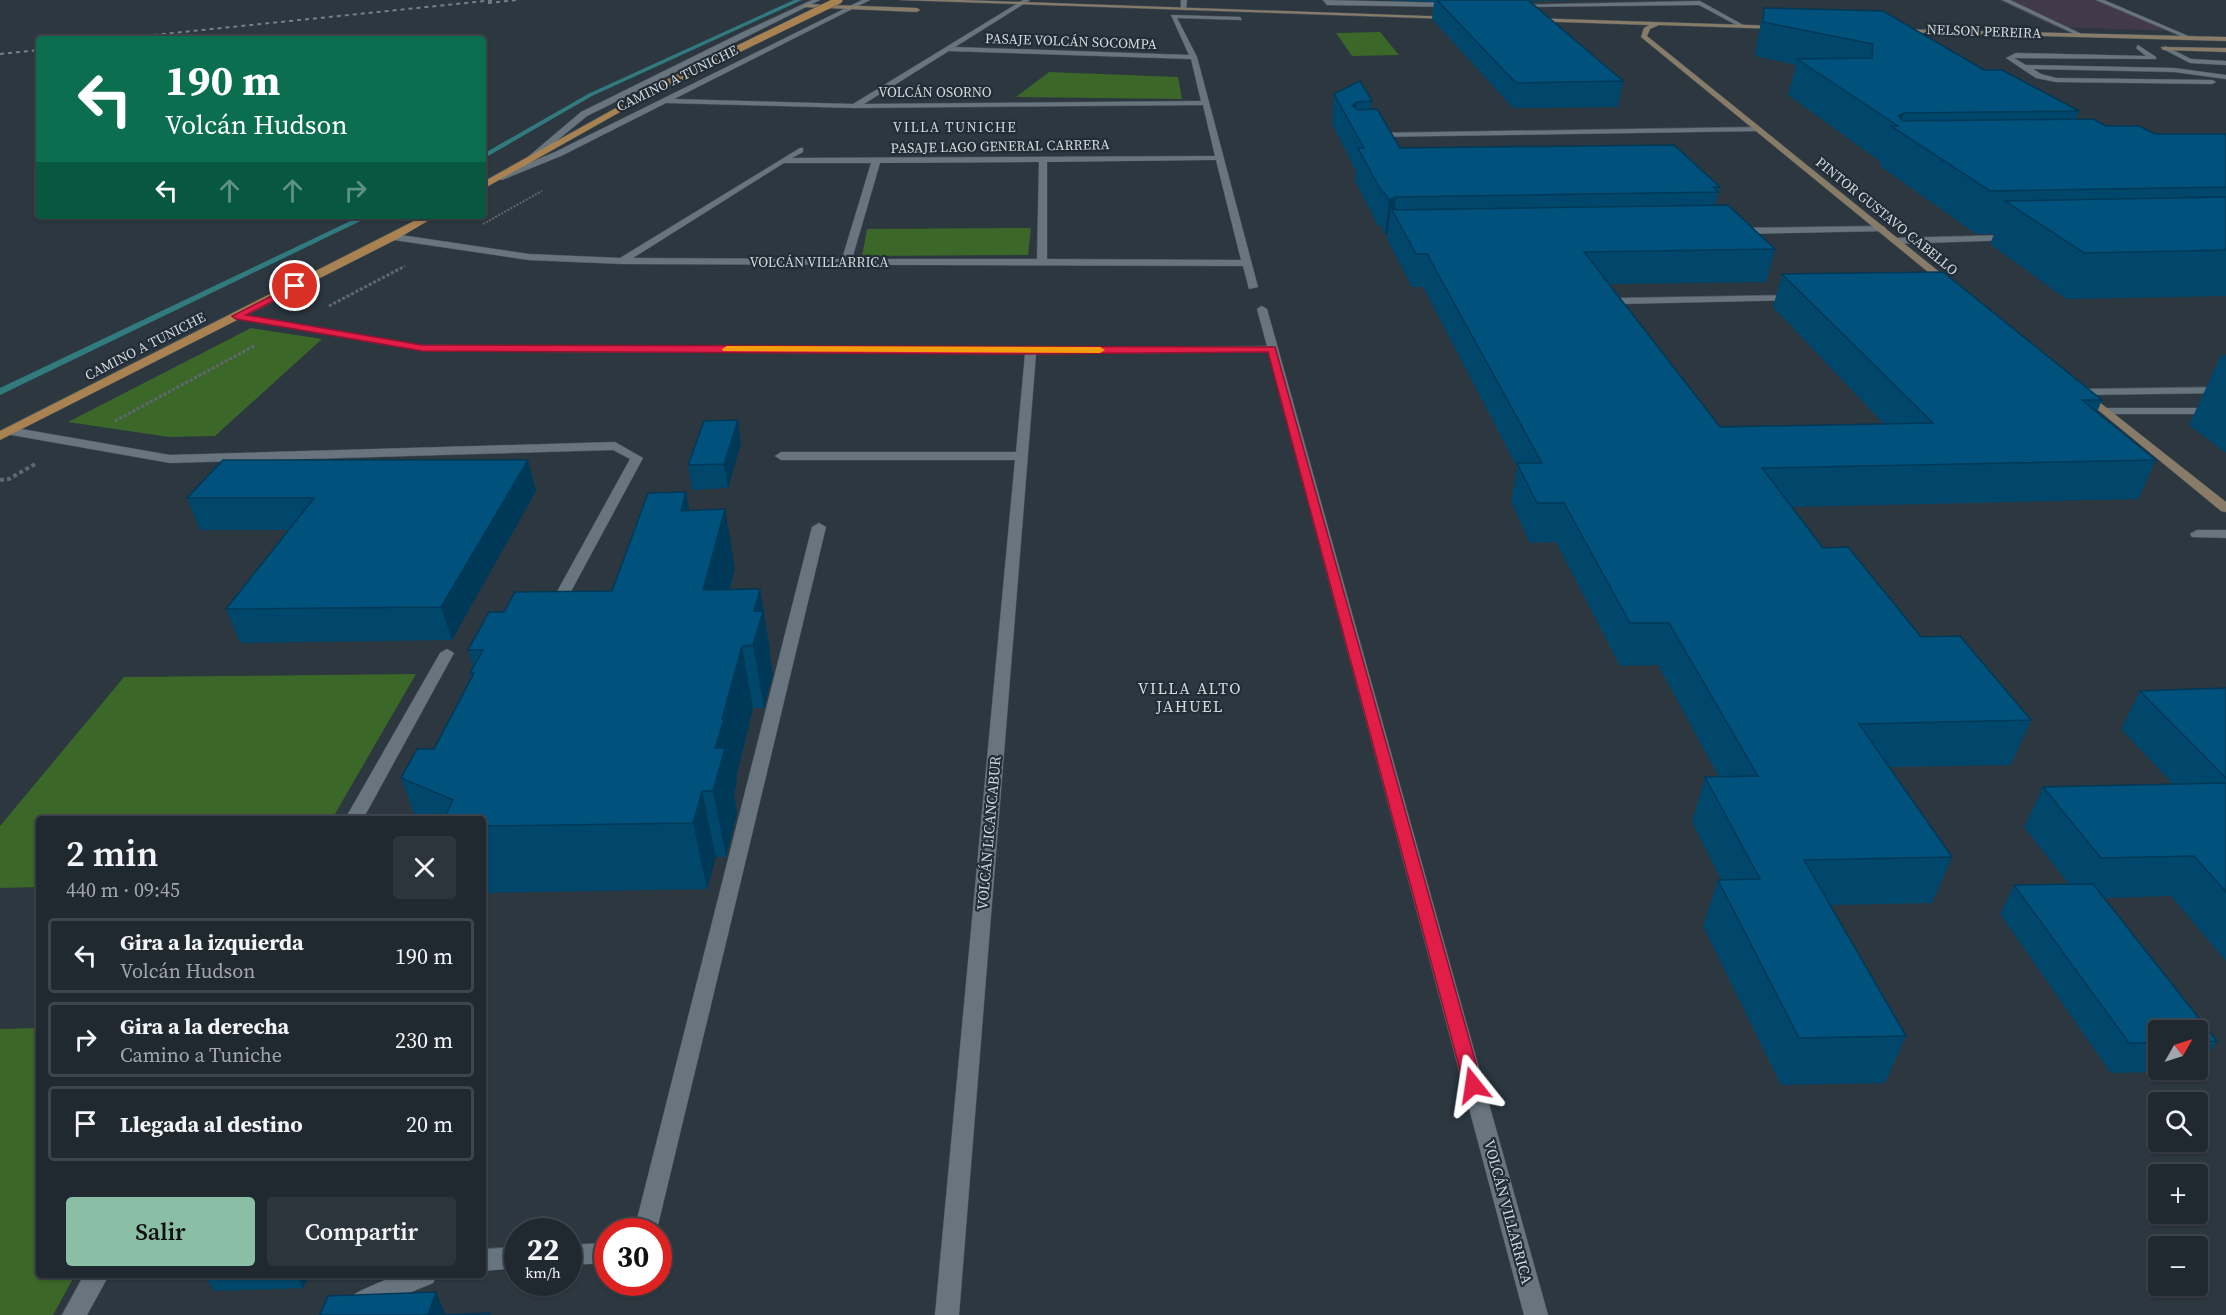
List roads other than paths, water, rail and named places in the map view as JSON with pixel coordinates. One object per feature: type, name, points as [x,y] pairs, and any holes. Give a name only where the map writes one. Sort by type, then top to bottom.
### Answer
[{"type":"main road","name":"CAMINO A TUNICHE","points":[[486,184],[664,85],[839,0]]},
{"type":"main road","name":"CAMINO A TUNICHE","points":[[5,433],[426,219]]},
{"type":"street","name":"CAMINO A TUNICHE","points":[[525,163],[584,114],[817,0]]},
{"type":"street","name":"CAMINO A TUNICHE","points":[[499,178],[558,154],[867,0]]},
{"type":"street","points":[[903,0],[1456,17]]},
{"type":"street","points":[[1184,0],[1184,9]]},
{"type":"street","points":[[1326,0],[1327,3],[1462,5]]},
{"type":"street","points":[[2005,0],[2083,36]]},
{"type":"street","points":[[2100,0],[2190,38]]},
{"type":"street","points":[[855,106],[1024,2]]},
{"type":"street","points":[[1510,5],[1700,3],[1743,26]]},
{"type":"street","points":[[805,6],[925,10]]},
{"type":"street","points":[[1173,16],[1207,9]]},
{"type":"street","points":[[995,12],[1019,13]]},
{"type":"street","points":[[1138,16],[1240,19]]},
{"type":"street","points":[[1173,16],[1194,57],[1252,287]]},
{"type":"street","points":[[1527,19],[1792,27]]},
{"type":"street","points":[[1598,21],[1644,33],[1660,33]]},
{"type":"street","points":[[1644,33],[1651,26],[1665,23]]},
{"type":"street","points":[[1718,25],[1733,30],[1731,34]]},
{"type":"street","points":[[1778,36],[1770,30],[1781,27]]},
{"type":"street","name":"NELSON PEREIRA","points":[[1882,30],[2226,39]]},
{"type":"street","points":[[1961,32],[1975,43]]},
{"type":"street","name":"PINTOR GUSTAVO CABELLO","points":[[1644,33],[1954,288]]},
{"type":"street","points":[[2113,37],[2154,58],[2010,56],[2009,58],[2039,76],[2056,80],[2212,82]]},
{"type":"street","points":[[2131,47],[2226,50]]},
{"type":"street","points":[[2165,48],[2190,61],[2226,63]]},
{"type":"street","name":"PASAJE VOLCÁN SOCOMPA","points":[[947,49],[1194,57]]},
{"type":"street","points":[[2025,67],[2175,70],[2226,77]]},
{"type":"street","points":[[2198,74],[2222,87]]},
{"type":"street","name":"VOLCÁN OSORNO","points":[[664,101],[855,106],[1206,103]]},
{"type":"street","points":[[1367,136],[1758,129]]},
{"type":"street","points":[[622,261],[800,150]]},
{"type":"street","name":"PASAJE LAGO GENERAL CARRERA","points":[[781,161],[1220,158]]},
{"type":"street","points":[[1042,263],[1043,159]]},
{"type":"street","points":[[846,263],[876,161]]},
{"type":"street","points":[[1723,232],[1882,229]]},
{"type":"street","name":"VOLCÁN VILLARRICA","points":[[394,237],[530,257],[622,261],[1247,263]]},
{"type":"street","points":[[1895,241],[2026,238]]},
{"type":"street","points":[[1619,301],[1808,298]]},
{"type":"street","name":"VOLCÁN VILLARRICA","points":[[1263,309],[1536,1315]]},
{"type":"street","points":[[236,316],[422,348],[1031,351],[1272,349]]},
{"type":"street","name":"VOLCÁN LICANCABUR","points":[[947,1315],[1031,351]]},
{"type":"street","points":[[2226,390],[2078,388],[2226,508]]},
{"type":"street","points":[[2107,412],[2226,411]]},
{"type":"street","points":[[5,433],[170,459],[615,446],[637,458],[549,619]]},
{"type":"street","points":[[781,456],[1022,456]]},
{"type":"street","points":[[648,1218],[819,527]]},
{"type":"street","points":[[2197,534],[2226,534]]},
{"type":"street","points":[[356,816],[447,653]]},
{"type":"street","points":[[486,1260],[504,1258]]},
{"type":"street","points":[[74,1315],[95,1278]]},
{"type":"street","points":[[344,1315],[372,1297],[418,1278]]},
{"type":"waterway","points":[[486,155],[590,95],[799,0]]},
{"type":"waterway","points":[[0,392],[361,219]]},
{"type":"railway","points":[[143,36],[495,0]]},
{"type":"railway","points":[[488,3],[517,0]]},
{"type":"railway","points":[[0,54],[36,50]]},
{"type":"district","name":"VILLA TUNICHE","points":[[955,127]]},
{"type":"district","name":"VILLA ALTO JAHUEL","points":[[1190,697]]}]
